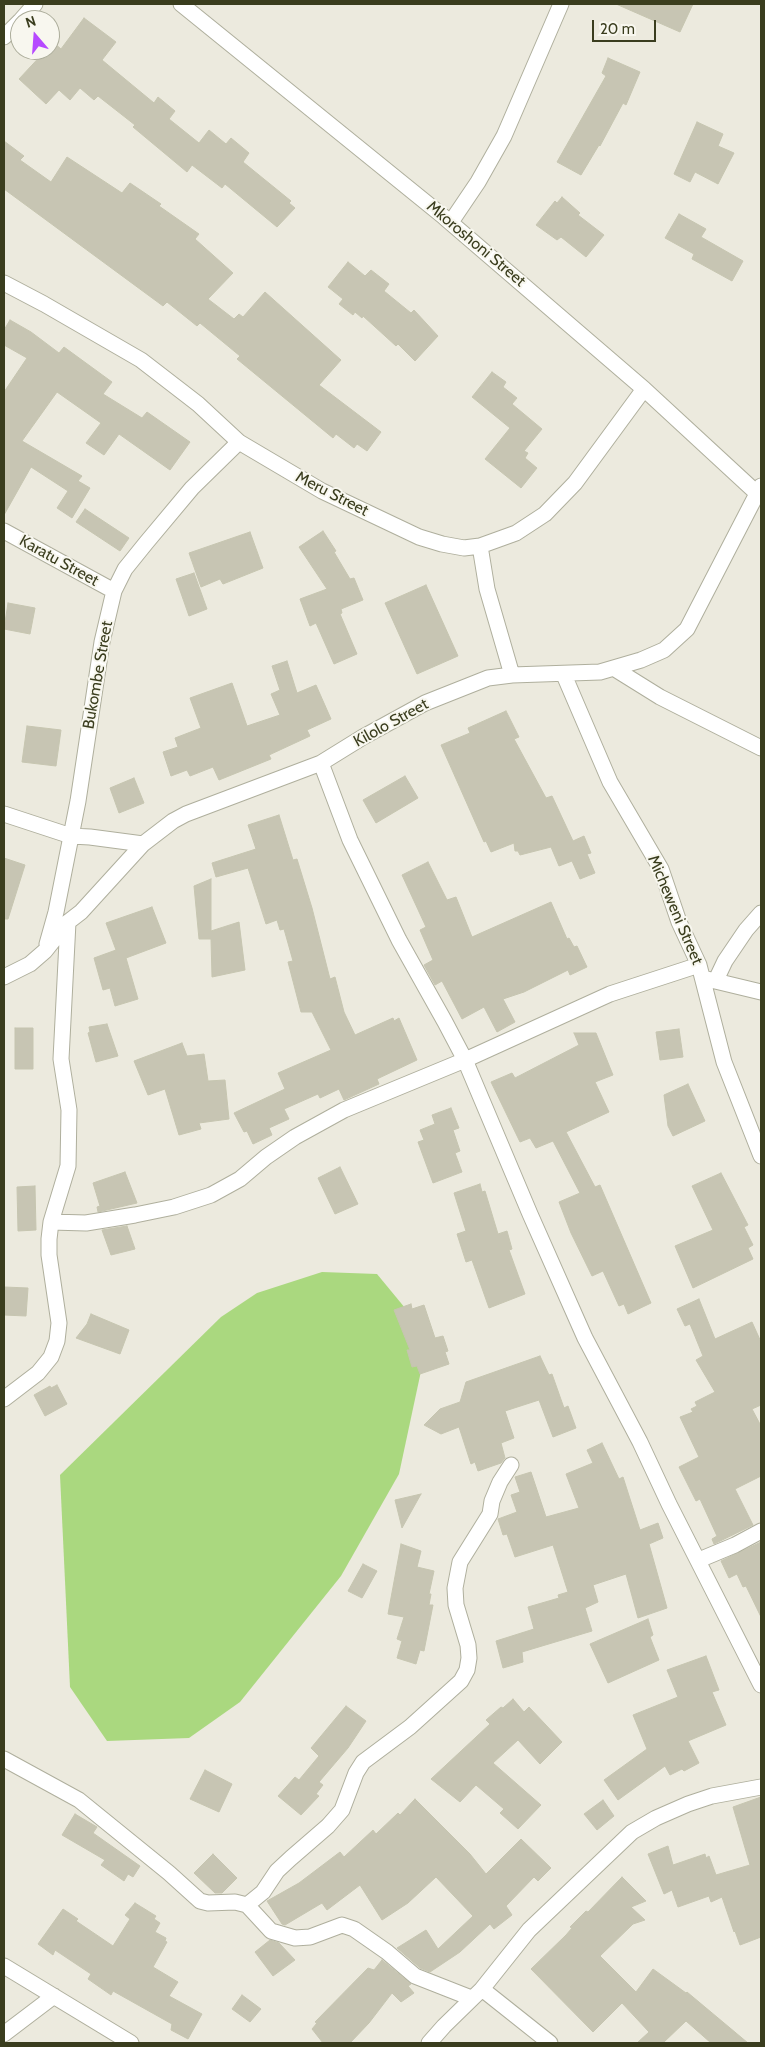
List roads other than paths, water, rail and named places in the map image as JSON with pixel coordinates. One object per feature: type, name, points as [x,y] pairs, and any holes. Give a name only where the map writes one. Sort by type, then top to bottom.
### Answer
[{"type":"street","name":"Mkoroshoni Street","points":[[181,4],[451,222],[760,492]]},
{"type":"street","points":[[451,222],[478,182],[504,136],[562,4]]},
{"type":"street","name":"Meru Street","points":[[4,283],[141,360],[198,404],[239,442],[322,491],[419,538],[464,548],[480,546],[516,533],[545,514],[575,484],[644,389]]},
{"type":"street","name":"Bukombe Street","points":[[45,951],[56,912],[78,801],[102,642],[114,591],[124,569],[163,522],[215,464],[239,442]]},
{"type":"street","name":"Kilolo Street","points":[[4,977],[30,964],[45,951],[68,922],[81,912],[143,844],[173,821],[186,814],[322,763],[363,737],[425,703],[488,678],[512,675],[564,675],[600,672],[615,669],[664,650],[687,630],[760,492]]},
{"type":"street","name":"Karatu Street","points":[[4,531],[114,591]]},
{"type":"street","points":[[480,546],[487,590],[512,675]]},
{"type":"street","points":[[615,669],[660,697],[761,748]]},
{"type":"street","name":"Micheweni Street","points":[[564,675],[610,782],[661,870],[679,922],[706,974],[724,1062],[761,1156]]},
{"type":"street","points":[[322,763],[350,840],[399,940],[465,1060],[585,1338],[699,1560],[761,1686]]},
{"type":"street","points":[[4,814],[70,836],[143,844]]},
{"type":"street","points":[[51,1222],[86,1223],[135,1215],[174,1207],[211,1195],[240,1179],[266,1157],[330,1117],[465,1060],[610,994],[706,974],[730,953],[761,913]]},
{"type":"street","points":[[4,1399],[38,1373],[51,1357],[57,1340],[59,1323],[49,1255],[51,1222],[68,1166],[69,1110],[61,1059],[68,922]]},
{"type":"street","points":[[706,974],[761,992]]},
{"type":"street","points":[[247,1905],[263,1892],[277,1871],[328,1826],[342,1810],[356,1773],[363,1762],[410,1727],[461,1681],[467,1670],[469,1658],[468,1645],[456,1605],[455,1588],[460,1562],[490,1514],[492,1501],[500,1482],[511,1465]]},
{"type":"street","points":[[699,1560],[735,1545],[761,1531]]},
{"type":"street","points":[[4,1759],[79,1800],[169,1873],[200,1901],[208,1903],[235,1902],[247,1905],[271,1931],[295,1938],[310,1937],[342,1926],[354,1930],[387,1952],[415,1976],[476,1994],[550,2043]]},
{"type":"street","points":[[430,2043],[476,1994],[529,1930],[632,1832],[656,1818],[688,1804],[712,1796],[761,1787]]},
{"type":"street","points":[[6,1971],[54,1996],[131,2043]]},
{"type":"street","points":[[4,2034],[54,1996]]}]
